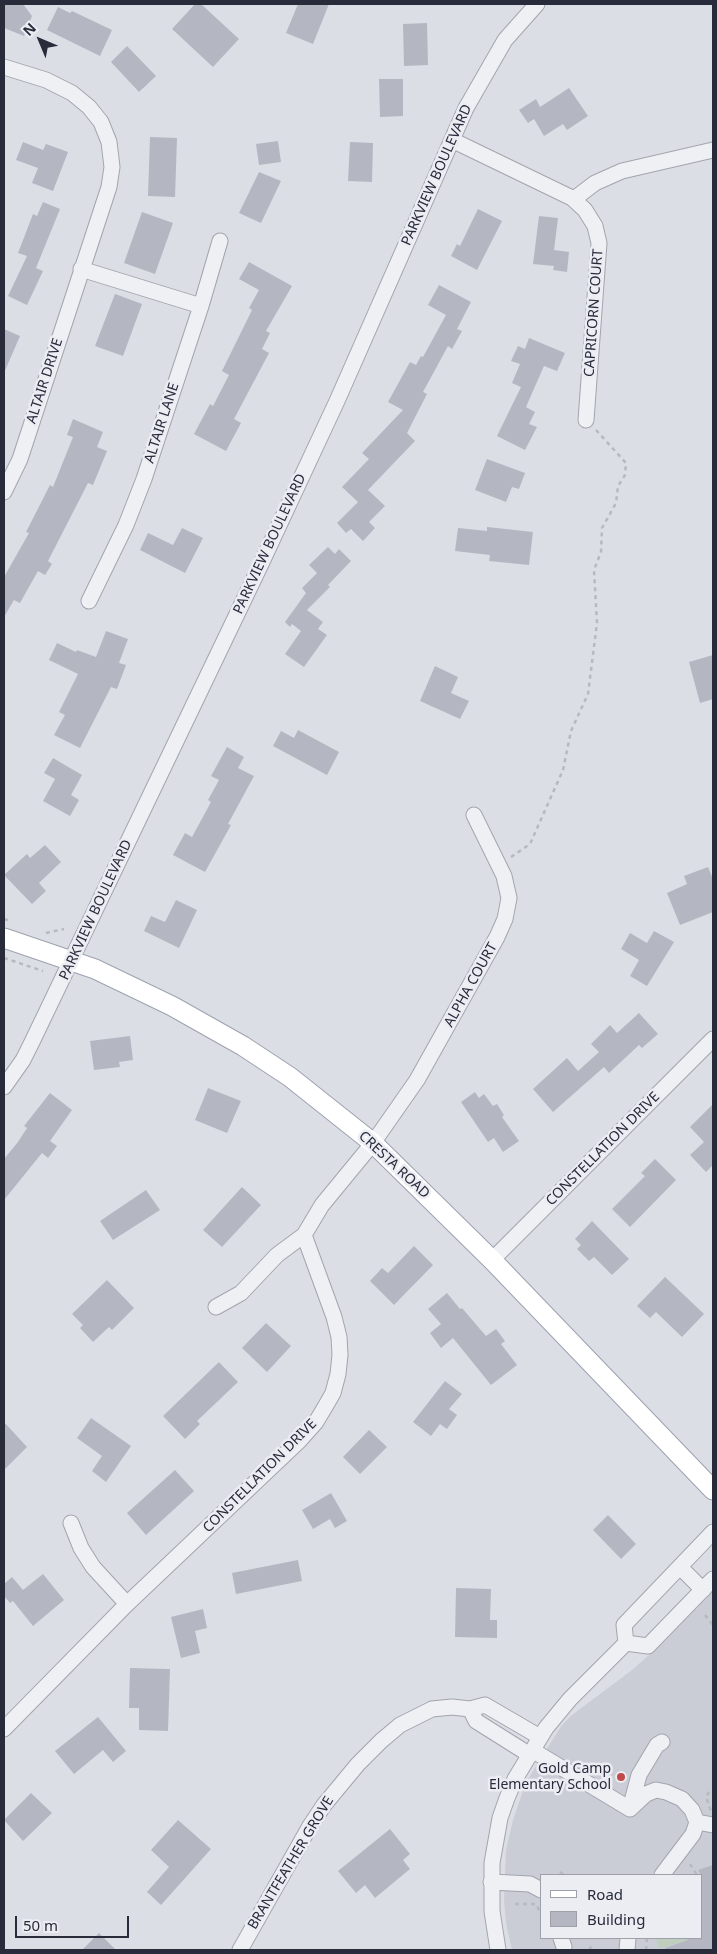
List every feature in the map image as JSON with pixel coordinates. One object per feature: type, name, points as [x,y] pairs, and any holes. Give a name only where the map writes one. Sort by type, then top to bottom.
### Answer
[{"type":"main road","name":"CRESTA ROAD","points":[[8,930],[172,1006],[243,1046],[290,1077],[373,1143],[492,1260],[713,1490]]},
{"type":"street","name":"PARKVIEW BOULEVARD","points":[[4,1087],[23,1060],[72,960],[338,401],[466,108],[500,48],[537,4]]},
{"type":"street","name":"ALTAIR DRIVE","points":[[4,67],[46,80],[72,93],[89,107],[100,122],[109,142],[112,167],[109,187],[20,459],[4,492]]},
{"type":"street","name":"CAPRICORN COURT","points":[[452,140],[553,187],[574,199],[585,210],[595,226],[599,243],[586,420]]},
{"type":"street","points":[[574,199],[595,183],[622,171],[713,150]]},
{"type":"street","name":"ALTAIR LANE","points":[[90,601],[126,525],[144,479],[201,306],[220,240]]},
{"type":"street","points":[[82,269],[201,306]]},
{"type":"street","name":"ALPHA COURT","points":[[373,1143],[435,1051],[505,919],[509,898],[504,876],[474,815]]},
{"type":"street","name":"CONSTELLATION DRIVE","points":[[492,1260],[713,1039]]},
{"type":"street","points":[[216,1307],[241,1293],[277,1255],[304,1235],[322,1205],[373,1143]]},
{"type":"street","name":"CONSTELLATION DRIVE","points":[[4,1729],[128,1604],[299,1441],[316,1422],[333,1393],[340,1364],[339,1336],[304,1235]]},
{"type":"street","points":[[71,1523],[81,1548],[93,1566],[128,1604]]},
{"type":"street","points":[[626,1643],[624,1625],[713,1532]]},
{"type":"street","points":[[626,1643],[648,1646],[708,1584],[680,1567]]},
{"type":"street","points":[[498,1950],[492,1912],[492,1863],[500,1818],[515,1779],[540,1737],[570,1699],[626,1643]]},
{"type":"street","name":"BRANTFEATHER GROVE","points":[[240,1950],[324,1804],[375,1746],[400,1725],[432,1709],[470,1709],[485,1705],[540,1737]]},
{"type":"street","points":[[470,1709],[476,1721],[630,1809]]},
{"type":"street","points":[[630,1809],[639,1775],[657,1745],[662,1742]]},
{"type":"street","points":[[630,1809],[646,1794],[656,1790],[682,1799],[692,1810],[697,1822],[693,1834],[663,1874]]},
{"type":"street","points":[[697,1822],[713,1825]]},
{"type":"street","points":[[491,1882],[530,1884],[540,1889]]},
{"type":"path","points":[[499,865],[530,844],[563,770],[571,731],[588,694],[597,623],[594,570],[601,552],[602,528],[616,504],[618,486],[625,475],[626,463],[586,420]]},
{"type":"path","points":[[4,919],[8,930]]},
{"type":"path","points":[[38,930],[47,933],[64,929]]},
{"type":"path","points":[[4,958],[43,971]]},
{"type":"path","points":[[705,1615],[713,1625]]},
{"type":"path","points":[[689,1863],[696,1874]]},
{"type":"path","points":[[515,1904],[536,1904],[540,1912]]},
{"type":"path","points":[[590,1950],[594,1946]]},
{"type":"shaded area","name":"Gold Camp Elementary School","points":[[713,1589],[713,1950],[512,1950],[506,1923],[504,1901],[506,1850],[513,1820],[525,1785],[562,1725],[572,1715],[632,1670],[666,1640]]},
{"type":"green space","points":[[656,1939],[688,1940],[659,1949]]},
{"type":"building","points":[[4,4],[23,4],[32,16],[24,36],[4,28]]},
{"type":"building","points":[[195,4],[201,4],[239,39],[213,67],[172,29]]},
{"type":"building","points":[[298,4],[329,4],[313,44],[286,33]]},
{"type":"building","points":[[58,7],[70,13],[72,11],[112,30],[100,56],[47,30]]},
{"type":"building","points":[[427,23],[428,65],[404,66],[403,24]]},
{"type":"building","points":[[127,46],[156,76],[139,92],[111,62]]},
{"type":"building","points":[[379,79],[403,79],[403,116],[380,117]]},
{"type":"building","points":[[569,88],[588,116],[567,130],[563,124],[544,136],[534,119],[528,123],[519,110],[536,99],[540,107]]},
{"type":"building","points":[[150,137],[177,138],[175,197],[148,196]]},
{"type":"building","points":[[278,141],[281,162],[259,165],[256,144]]},
{"type":"building","points":[[23,142],[43,150],[46,144],[68,152],[53,191],[32,183],[38,168],[16,160]]},
{"type":"building","points":[[350,142],[373,143],[372,182],[348,181]]},
{"type":"building","points":[[259,172],[281,181],[261,223],[239,213]]},
{"type":"building","points":[[43,202],[60,209],[36,268],[43,271],[27,305],[8,296],[27,256],[18,253],[33,214],[37,216]]},
{"type":"building","points":[[478,209],[502,221],[477,270],[451,256],[457,244],[460,246]]},
{"type":"building","points":[[142,212],[173,223],[155,274],[124,263]]},
{"type":"building","points":[[539,216],[558,218],[554,250],[569,252],[567,272],[553,270],[554,266],[533,264]]},
{"type":"building","points":[[249,262],[292,286],[266,331],[270,333],[262,349],[269,353],[234,419],[241,423],[226,451],[194,434],[210,404],[213,406],[229,375],[222,371],[252,310],[249,308],[259,290],[239,279]]},
{"type":"building","points":[[439,285],[471,302],[457,329],[462,331],[452,349],[448,346],[423,392],[427,394],[407,433],[415,441],[368,490],[385,506],[369,522],[375,528],[363,541],[351,529],[346,533],[337,523],[358,502],[342,487],[369,459],[362,453],[403,410],[388,402],[410,362],[416,365],[421,356],[423,357],[446,315],[428,305]]},
{"type":"building","points":[[115,294],[142,304],[123,356],[95,346]]},
{"type":"building","points":[[4,329],[20,336],[4,373]]},
{"type":"building","points":[[529,338],[565,353],[557,371],[544,366],[526,407],[535,412],[529,424],[537,427],[525,450],[497,436],[521,387],[512,383],[520,364],[511,361],[518,346],[525,349]]},
{"type":"building","points":[[73,419],[103,432],[97,447],[107,451],[93,485],[88,483],[48,561],[52,564],[45,575],[38,571],[20,603],[14,600],[4,617],[4,577],[29,533],[26,532],[50,485],[53,487],[73,437],[67,435]]},
{"type":"building","points":[[487,459],[525,473],[519,489],[512,487],[506,502],[475,490]]},
{"type":"building","points":[[487,527],[533,532],[529,565],[489,561],[490,555],[455,551],[458,528],[487,531]]},
{"type":"building","points":[[182,528],[203,538],[185,573],[140,550],[148,533],[173,545]]},
{"type":"building","points":[[328,547],[335,554],[339,549],[351,561],[328,585],[330,587],[307,610],[323,622],[318,629],[327,635],[304,667],[285,654],[301,631],[292,624],[290,627],[285,622],[306,593],[302,588],[317,573],[309,565]]},
{"type":"building","points":[[106,631],[128,639],[119,663],[126,665],[117,689],[111,687],[80,748],[54,735],[65,715],[59,712],[78,674],[49,660],[57,643],[76,652],[77,650],[96,657]]},
{"type":"building","points":[[713,655],[713,699],[700,703],[689,662]]},
{"type":"building","points":[[435,666],[458,677],[451,693],[469,701],[460,719],[420,701]]},
{"type":"building","points":[[298,730],[339,752],[327,775],[273,746],[281,731],[294,738]]},
{"type":"building","points":[[227,747],[244,757],[238,768],[254,776],[228,824],[231,825],[205,872],[173,855],[185,833],[192,837],[211,802],[208,800],[219,780],[211,776]]},
{"type":"building","points":[[53,758],[82,775],[71,795],[79,800],[70,816],[43,801],[55,779],[44,773]]},
{"type":"building","points":[[45,845],[61,862],[39,883],[46,891],[32,904],[4,875],[27,854],[30,858]]},
{"type":"building","points":[[708,867],[713,879],[713,912],[680,925],[667,893],[687,884],[684,876]]},
{"type":"building","points":[[176,900],[197,910],[179,948],[144,931],[151,916],[165,922]]},
{"type":"building","points":[[654,931],[674,942],[647,986],[630,976],[639,960],[621,949],[630,933],[647,943]]},
{"type":"building","points":[[639,1013],[658,1034],[642,1048],[639,1045],[609,1073],[604,1067],[553,1112],[533,1089],[567,1058],[578,1071],[599,1052],[591,1044],[610,1025],[617,1033]]},
{"type":"building","points":[[130,1036],[133,1060],[119,1062],[120,1067],[94,1070],[90,1041]]},
{"type":"building","points":[[208,1088],[241,1101],[227,1133],[195,1120]]},
{"type":"building","points":[[475,1092],[479,1098],[484,1094],[493,1106],[497,1104],[504,1115],[502,1117],[519,1141],[503,1152],[494,1138],[488,1142],[461,1102]]},
{"type":"building","points":[[50,1093],[72,1110],[50,1141],[57,1146],[48,1158],[42,1153],[4,1200],[4,1159],[27,1128],[24,1126]]},
{"type":"building","points":[[713,1104],[713,1165],[706,1172],[690,1155],[704,1142],[690,1127]]},
{"type":"building","points":[[655,1159],[676,1180],[630,1227],[612,1209],[645,1176],[641,1173]]},
{"type":"building","points":[[242,1187],[261,1205],[222,1247],[203,1230]]},
{"type":"building","points":[[146,1190],[160,1210],[113,1240],[100,1221]]},
{"type":"building","points":[[592,1221],[629,1259],[612,1275],[594,1257],[589,1261],[577,1249],[581,1245],[575,1239]]},
{"type":"building","points":[[414,1246],[433,1265],[394,1305],[370,1281],[382,1268],[388,1273]]},
{"type":"building","points":[[665,1277],[704,1314],[682,1337],[656,1312],[650,1318],[637,1306]]},
{"type":"building","points":[[107,1280],[134,1308],[112,1330],[109,1327],[93,1342],[80,1328],[83,1325],[72,1314]]},
{"type":"building","points":[[447,1293],[486,1336],[496,1329],[505,1341],[501,1344],[517,1365],[491,1385],[453,1338],[441,1348],[430,1333],[441,1324],[428,1309]]},
{"type":"building","points":[[266,1323],[291,1346],[267,1372],[242,1348]]},
{"type":"building","points":[[219,1362],[238,1382],[197,1421],[200,1424],[185,1439],[163,1416]]},
{"type":"building","points":[[445,1381],[462,1394],[449,1409],[457,1415],[447,1429],[440,1424],[431,1436],[413,1422]]},
{"type":"building","points":[[91,1418],[131,1446],[106,1482],[92,1471],[102,1456],[77,1438]]},
{"type":"building","points":[[4,1422],[27,1447],[4,1470]]},
{"type":"building","points":[[369,1430],[387,1447],[360,1474],[343,1457]]},
{"type":"building","points":[[175,1470],[194,1491],[146,1535],[127,1513]]},
{"type":"building","points":[[331,1493],[347,1521],[335,1528],[330,1519],[313,1529],[302,1510]]},
{"type":"building","points":[[608,1515],[636,1544],[621,1559],[593,1530]]},
{"type":"building","points":[[298,1560],[302,1581],[236,1594],[232,1573]]},
{"type":"building","points":[[43,1574],[64,1600],[33,1626],[13,1601],[10,1603],[4,1596],[4,1584],[12,1577],[23,1590]]},
{"type":"building","points":[[456,1588],[491,1589],[490,1620],[497,1620],[497,1638],[455,1637]]},
{"type":"building","points":[[203,1609],[207,1628],[195,1631],[200,1653],[181,1658],[171,1617]]},
{"type":"building","points":[[130,1668],[170,1669],[168,1731],[139,1730],[139,1708],[129,1708]]},
{"type":"building","points":[[98,1717],[126,1751],[113,1762],[103,1750],[74,1774],[55,1751]]},
{"type":"building","points":[[31,1793],[52,1813],[23,1841],[4,1820]]},
{"type":"building","points":[[178,1820],[211,1849],[161,1905],[147,1892],[169,1867],[151,1850]]},
{"type":"building","points":[[390,1829],[410,1854],[403,1860],[410,1869],[375,1898],[365,1885],[356,1893],[338,1871]]},
{"type":"building","points":[[713,1865],[713,1950],[666,1950],[665,1948],[688,1939],[702,1939],[702,1874],[698,1870]]},
{"type":"building","points":[[99,1933],[116,1950],[82,1950]]},
{"type":"place","name":"Gold Camp Elementary School","points":[[621,1777]]}]
